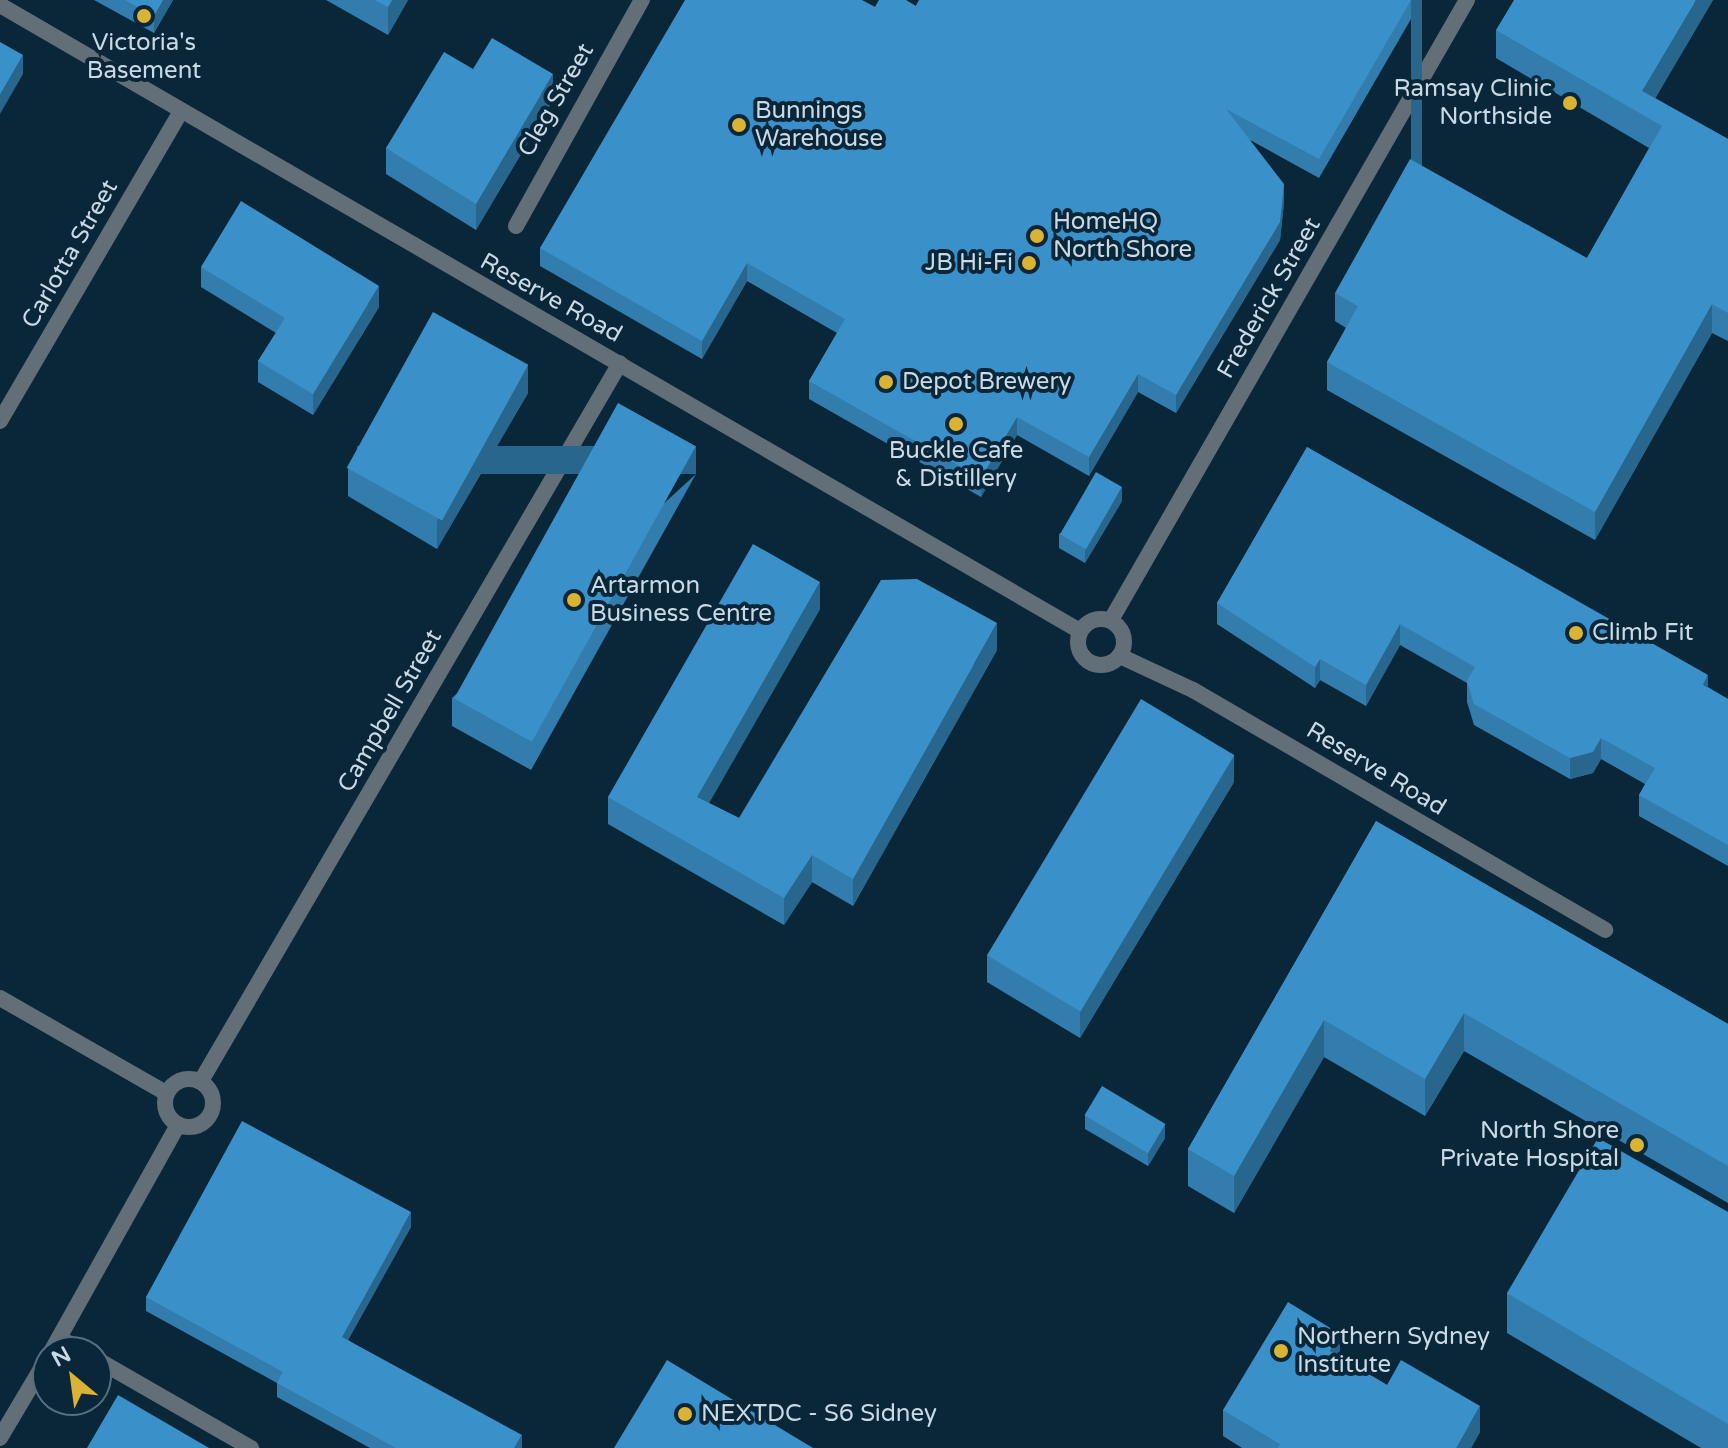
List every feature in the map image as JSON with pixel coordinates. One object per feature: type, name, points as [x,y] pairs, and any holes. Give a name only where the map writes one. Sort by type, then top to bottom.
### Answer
[{"type":"street","name":"Cleg Street","points":[[516,226],[642,0]]},
{"type":"street","name":"Frederick Street","points":[[1111,620],[1467,0]]},
{"type":"street","name":"Reserve Road","points":[[0,5],[1080,631]]},
{"type":"street","name":"Carlotta Street","points":[[0,421],[181,111]]},
{"type":"street","name":"Campbell Street","points":[[201,1081],[620,363]]},
{"type":"street","points":[[1111,620],[1125,640],[1120,656],[1092,664],[1078,646],[1080,631],[1090,621],[1111,620]]},
{"type":"street","name":"Reserve Road","points":[[1120,656],[1193,690],[1605,930]]},
{"type":"street","points":[[0,998],[166,1093]]},
{"type":"street","points":[[60,1336],[178,1125],[208,1118],[212,1094],[201,1081],[178,1081],[166,1093],[167,1115],[178,1125]]},
{"type":"street","points":[[112,1368],[251,1448]]},
{"type":"street","points":[[0,1438],[32,1384]]},
{"type":"building","points":[[125,0],[163,0],[154,16]]},
{"type":"building","points":[[375,0],[392,0],[388,7]]},
{"type":"building","points":[[685,0],[862,0],[875,7],[879,0],[906,0],[916,6],[919,0],[1411,0],[1319,159],[1226,109],[1284,184],[1280,222],[1176,395],[1138,374],[1089,457],[1017,417],[981,478],[809,381],[845,319],[747,263],[702,341],[540,248]]},
{"type":"building","points":[[1514,0],[1696,0],[1642,91],[1728,139],[1728,313],[1712,304],[1595,512],[1327,362],[1358,306],[1335,293],[1410,159],[1587,258],[1662,126],[1496,30]]},
{"type":"building","points":[[492,38],[553,74],[476,204],[386,148],[444,52],[473,69]]},
{"type":"building","points":[[0,42],[23,55],[0,95]]},
{"type":"building","points":[[241,201],[379,286],[313,394],[258,361],[285,318],[201,267]]},
{"type":"building","points":[[433,312],[528,365],[442,521],[347,468]]},
{"type":"building","name":"Artarmon Business Centre","points":[[618,403],[696,446],[532,742],[454,699]]},
{"type":"building","points":[[1307,447],[1708,675],[1703,685],[1728,699],[1728,845],[1639,795],[1655,768],[1601,738],[1593,752],[1570,758],[1474,704],[1467,681],[1475,667],[1400,624],[1366,685],[1320,659],[1315,667],[1217,603]]},
{"type":"building","points":[[1096,472],[1122,487],[1086,549],[1060,534]]},
{"type":"building","points":[[753,544],[820,582],[697,797],[739,818],[881,580],[917,579],[997,623],[853,879],[812,855],[784,898],[608,797]]},
{"type":"building","points":[[1141,699],[1234,755],[1080,1011],[987,955]]},
{"type":"building","points":[[1376,821],[1728,1024],[1728,1166],[1464,1013],[1425,1079],[1324,1020],[1234,1176],[1188,1149]]},
{"type":"building","points":[[1102,1086],[1165,1124],[1148,1153],[1084,1115]]},
{"type":"building","points":[[242,1121],[411,1212],[342,1337],[522,1435],[514,1448],[396,1448],[277,1383],[283,1372],[146,1297]]},
{"type":"building","points":[[1598,1138],[1728,1212],[1728,1424],[1507,1293]]},
{"type":"building","points":[[1288,1302],[1340,1334],[1330,1351],[1387,1385],[1401,1360],[1480,1406],[1456,1448],[1278,1448],[1280,1444],[1223,1410]]},
{"type":"building","points":[[667,1360],[813,1448],[614,1448]]},
{"type":"building","points":[[118,1395],[209,1448],[87,1448],[106,1416],[112,1416],[112,1405]]},
{"type":"place","name":"Victoria's Basement","points":[[144,16]]},
{"type":"place","name":"Ramsay Clinic Northside","points":[[1570,103]]},
{"type":"place","name":"Bunnings Warehouse","points":[[739,125]]},
{"type":"place","name":"HomeHQ North Shore","points":[[1037,236]]},
{"type":"place","name":"JB Hi-Fi","points":[[1029,263]]},
{"type":"place","name":"Depot Brewery","points":[[886,382]]},
{"type":"place","name":"Buckle Cafe & Distillery","points":[[956,424]]},
{"type":"place","name":"Artarmon Business Centre","points":[[574,600]]},
{"type":"place","name":"Climb Fit","points":[[1576,633]]},
{"type":"place","name":"North Shore Private Hospital","points":[[1637,1145]]},
{"type":"place","name":"Northern Sydney Institute","points":[[1281,1351]]},
{"type":"place","name":"NEXTDC - S6 Sidney","points":[[685,1414]]}]
